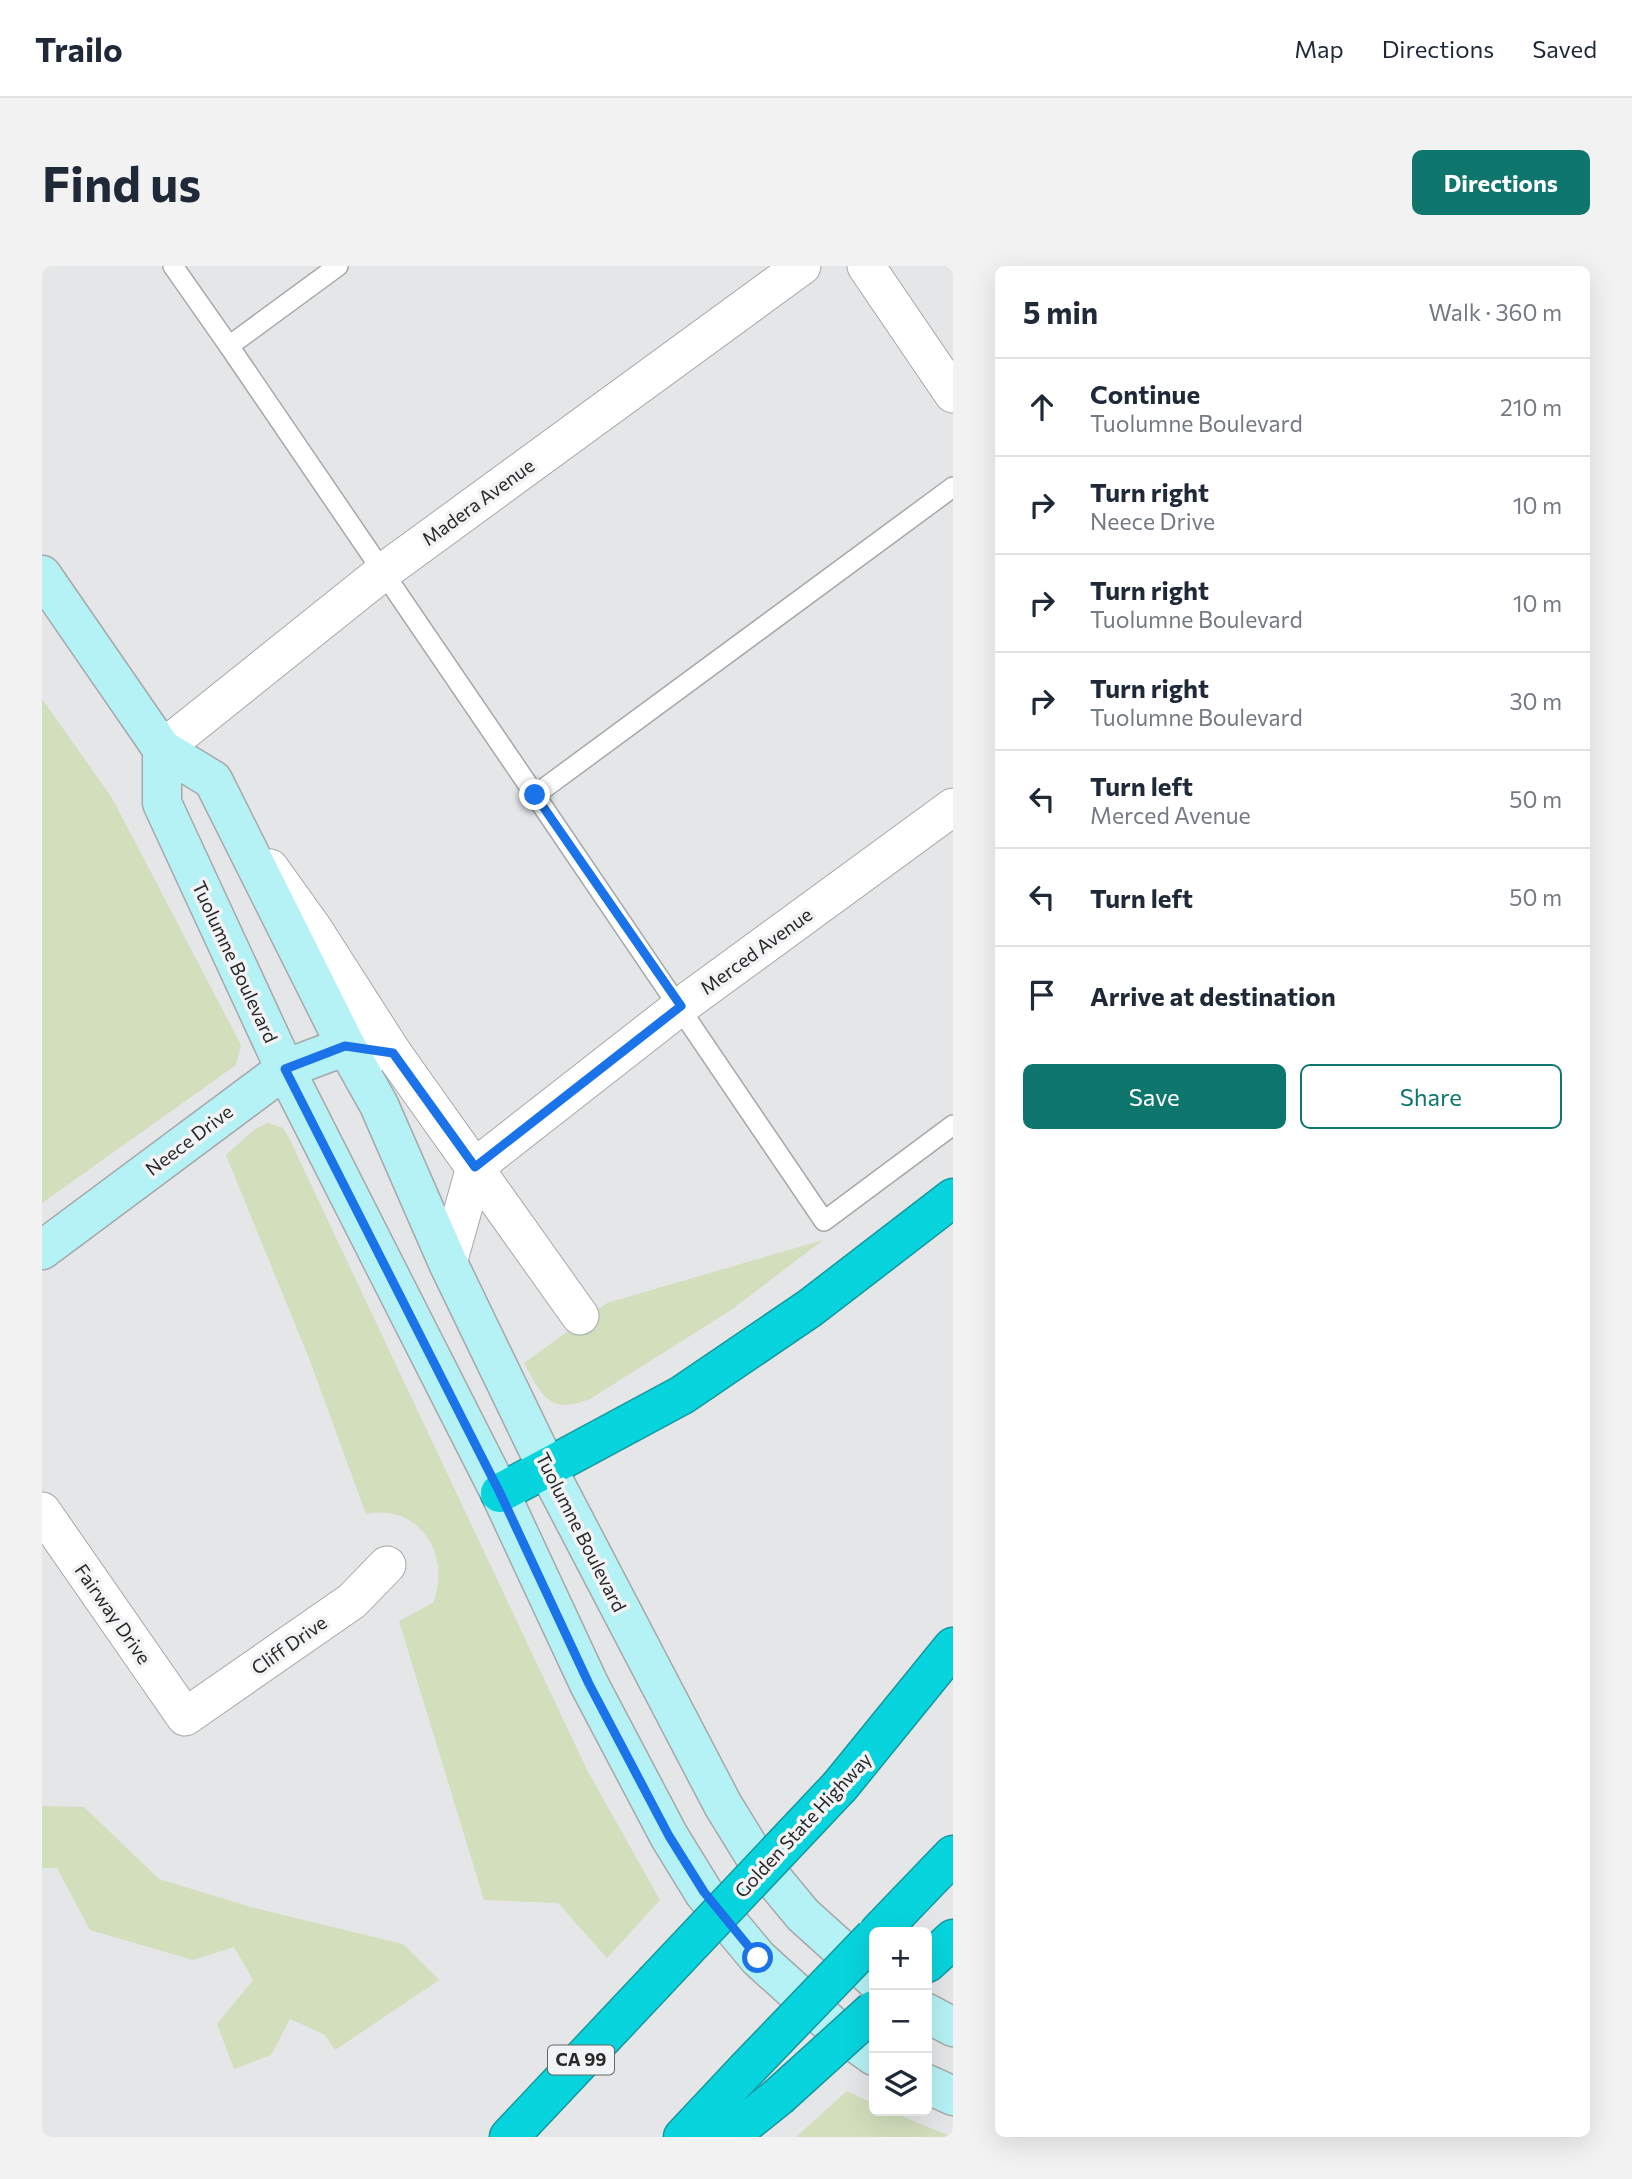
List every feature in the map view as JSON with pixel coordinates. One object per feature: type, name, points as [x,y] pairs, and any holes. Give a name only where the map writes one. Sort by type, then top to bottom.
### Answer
[{"type":"highway","points":[[500,1493],[692,1387],[810,1308],[953,1198]]},
{"type":"highway","points":[[840,1786],[953,1647]]},
{"type":"highway","name":"Golden State Highway","points":[[509,2137],[953,1667]]},
{"type":"highway","points":[[883,1927],[942,1867]]},
{"type":"highway","points":[[932,1958],[953,1939]]},
{"type":"highway","points":[[683,2137],[869,1942]]},
{"type":"highway","points":[[729,2137],[778,2097],[869,2015]]},
{"type":"main road","name":"Tuolumne Boulevard","points":[[42,575],[162,749],[213,780],[345,1046],[380,1105],[448,1263],[547,1468],[723,1805],[755,1857],[803,1915],[869,1974]]},
{"type":"main road","name":"Tuolumne Boulevard","points":[[162,749],[162,803],[285,1069],[500,1493],[589,1684],[669,1836],[704,1892],[758,1958],[835,2028],[870,2053]]},
{"type":"main road","name":"Neece Drive","points":[[42,1250],[285,1069],[345,1046]]},
{"type":"main road","points":[[932,2016],[953,2027]]},
{"type":"main road","points":[[932,2086],[953,2096]]},
{"type":"street","name":"Madera Avenue","points":[[162,749],[383,572],[802,266]]},
{"type":"street","points":[[866,266],[953,394]]},
{"type":"street","name":"Merced Avenue","points":[[475,1167],[681,1006],[953,807]]},
{"type":"street","name":"Tuolumne Boulevard","points":[[232,816],[313,928],[393,1053],[580,1316]]},
{"type":"street","points":[[345,1046],[393,1053]]},
{"type":"street","points":[[448,1263],[475,1167]]},
{"type":"street","name":"Fairway Drive","points":[[42,1511],[185,1717]]},
{"type":"street","name":"Cliff Drive","points":[[185,1717],[352,1601],[387,1565]]},
{"type":"lane","points":[[173,266],[681,1006],[824,1221],[953,1125]]},
{"type":"lane","points":[[229,346],[338,266]]},
{"type":"lane","points":[[535,795],[953,487]]},
{"type":"green space","points":[[42,699],[112,798],[241,1045],[236,1065],[42,1203]]},
{"type":"green space","points":[[268,1123],[283,1128],[289,1138],[587,1770],[660,1900],[607,1958],[558,1903],[484,1900],[399,1621],[433,1603],[438,1585],[434,1551],[427,1537],[416,1525],[402,1517],[385,1513],[366,1514],[310,1361],[226,1155],[255,1129]]},
{"type":"green space","points":[[823,1240],[731,1310],[590,1399],[565,1405],[556,1404],[542,1394],[524,1363],[607,1303]]},
{"type":"green space","points":[[42,1806],[84,1807],[159,1879],[254,1908],[403,1944],[439,1980],[335,2050],[325,2035],[290,2019],[271,2055],[234,2069],[217,2024],[253,1980],[234,1947],[193,1960],[90,1930],[57,1868],[42,1868]]},
{"type":"green space","points":[[847,2091],[869,2102],[869,2116],[902,2116],[952,2137],[796,2137]]},
{"type":"route","points":[[535,795],[681,1006],[475,1167],[393,1053],[345,1046],[285,1069],[500,1493],[589,1684],[669,1836],[704,1892],[758,1958]]}]
